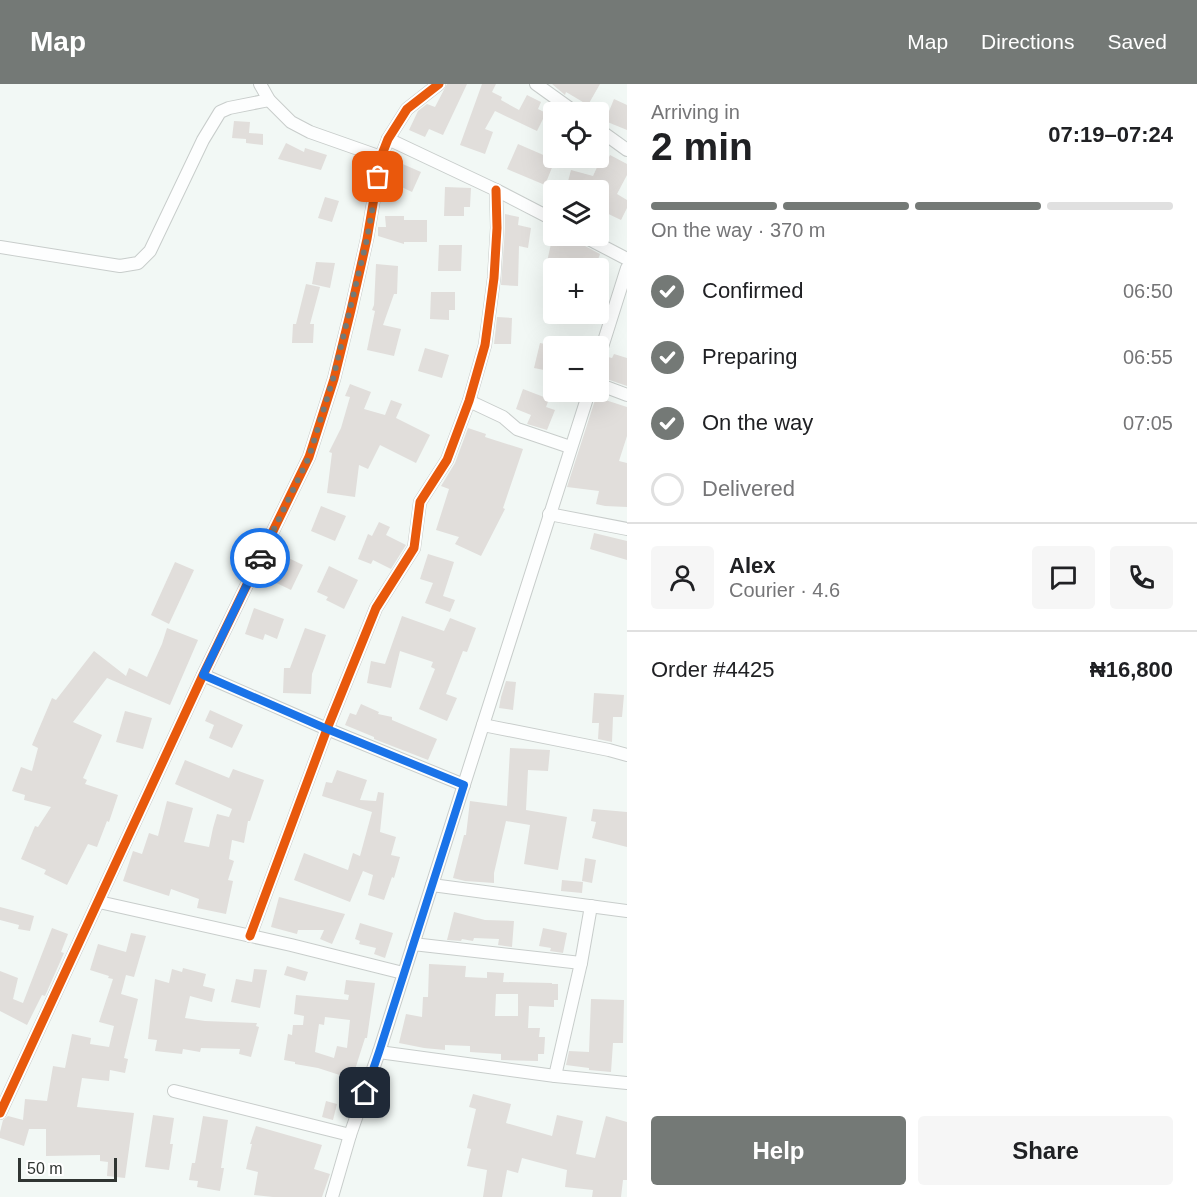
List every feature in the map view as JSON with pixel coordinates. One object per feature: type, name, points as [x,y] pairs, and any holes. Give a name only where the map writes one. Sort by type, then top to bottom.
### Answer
[{"type":"street","points":[[260,84],[269,100],[291,122],[310,132],[381,157]]},
{"type":"street","points":[[0,1113],[203,675],[309,457],[351,310],[367,239],[381,157],[388,139],[407,109],[439,84]]},
{"type":"street","points":[[536,84],[561,102]]},
{"type":"street","points":[[0,247],[120,266],[138,263],[150,251],[203,140],[220,112],[269,100]]},
{"type":"street","points":[[609,137],[627,150]]},
{"type":"street","points":[[388,139],[543,214]]},
{"type":"street","points":[[250,936],[327,729],[376,608],[414,548],[420,502],[447,460],[469,401],[485,345],[494,278],[497,228],[496,190]]},
{"type":"street","points":[[602,246],[627,259]]},
{"type":"street","points":[[606,336],[627,268]]},
{"type":"street","points":[[609,388],[627,395]]},
{"type":"street","points":[[469,401],[503,417],[517,429],[570,447]]},
{"type":"street","points":[[332,1197],[586,402]]},
{"type":"street","points":[[549,514],[627,529]]},
{"type":"street","points":[[203,675],[464,785]]},
{"type":"street","points":[[483,724],[627,755]]},
{"type":"street","points":[[432,885],[627,911]]},
{"type":"street","points":[[99,902],[403,973]]},
{"type":"street","points":[[555,1076],[581,963],[591,906]]},
{"type":"street","points":[[413,945],[581,963]]},
{"type":"street","points":[[379,1052],[555,1076],[627,1083]]},
{"type":"street","points":[[174,1091],[350,1135]]},
{"type":"building","points":[[447,84],[467,84],[443,135],[429,129],[425,137],[409,130],[418,111],[427,104],[435,107]]},
{"type":"building","points":[[482,84],[496,84],[492,92],[519,110],[527,95],[541,102],[538,109],[543,112],[543,119],[537,131],[495,111],[485,129],[493,132],[485,154],[460,145]]},
{"type":"building","points":[[552,84],[600,84],[590,102],[583,102],[566,92],[565,95]]},
{"type":"building","points":[[614,99],[627,105],[627,130],[609,123],[609,111]]},
{"type":"building","points":[[234,121],[250,122],[249,133],[263,134],[263,145],[246,143],[246,139],[232,138]]},
{"type":"building","points":[[286,143],[304,152],[305,148],[327,155],[321,170],[278,159]]},
{"type":"building","points":[[518,144],[543,155],[543,168],[552,168],[547,180],[543,180],[543,184],[507,169]]},
{"type":"building","points":[[610,155],[627,164],[627,175],[617,194],[627,200],[627,208],[621,220],[609,214],[609,180],[568,180],[571,170],[593,176],[597,168],[609,168]]},
{"type":"building","points":[[398,162],[421,172],[412,192],[389,181]]},
{"type":"building","points":[[445,187],[471,188],[470,207],[464,207],[464,216],[444,216]]},
{"type":"building","points":[[325,197],[339,201],[332,222],[318,218]]},
{"type":"building","points":[[505,214],[519,217],[518,225],[531,228],[528,248],[519,246],[518,286],[501,285]]},
{"type":"building","points":[[385,216],[404,216],[404,220],[427,220],[427,242],[404,242],[404,244],[378,236],[378,227],[386,227]]},
{"type":"building","points":[[439,245],[462,245],[461,271],[438,271]]},
{"type":"building","points":[[550,246],[585,246],[600,254],[599,258],[548,258]]},
{"type":"building","points":[[316,262],[335,263],[330,288],[312,284]]},
{"type":"building","points":[[376,264],[398,266],[397,294],[394,294],[383,325],[401,329],[394,356],[367,350],[375,311],[372,310]]},
{"type":"building","points":[[306,284],[320,287],[310,324],[314,324],[313,343],[292,343],[293,324],[296,324]]},
{"type":"building","points":[[431,292],[455,292],[455,310],[449,310],[449,320],[430,319]]},
{"type":"building","points":[[497,317],[512,318],[511,344],[494,344]]},
{"type":"building","points":[[540,343],[543,344],[543,370],[534,368]]},
{"type":"building","points":[[425,348],[449,355],[442,378],[418,371]]},
{"type":"building","points":[[614,354],[627,358],[627,386],[609,380],[609,357],[612,358]]},
{"type":"building","points":[[350,384],[371,392],[364,409],[385,415],[391,400],[402,404],[396,418],[430,435],[416,463],[380,445],[368,469],[359,465],[355,497],[327,493],[332,453],[329,452],[341,428],[350,397],[345,396]]},
{"type":"building","points":[[523,389],[543,397],[543,402],[548,402],[546,407],[555,410],[547,430],[527,424],[531,415],[516,409]]},
{"type":"building","points":[[609,401],[627,407],[627,436],[619,461],[627,463],[627,507],[596,504],[599,491],[567,487],[594,402]]},
{"type":"building","points":[[468,428],[486,434],[485,437],[523,449],[503,508],[505,509],[481,556],[455,544],[459,537],[436,530],[449,489],[441,486],[455,463]]},
{"type":"building","points":[[321,506],[346,516],[335,541],[311,531]]},
{"type":"building","points":[[379,522],[390,527],[386,535],[406,545],[391,569],[373,560],[371,564],[358,559],[368,534],[372,536]]},
{"type":"building","points":[[594,533],[627,541],[627,560],[590,549]]},
{"type":"building","points":[[276,552],[303,565],[291,590],[264,577]]},
{"type":"building","points":[[428,554],[454,562],[443,596],[455,600],[450,612],[425,603],[433,583],[420,579]]},
{"type":"building","points":[[175,562],[194,570],[169,624],[151,615]]},
{"type":"building","points":[[329,566],[358,580],[344,609],[326,600],[328,597],[317,592]]},
{"type":"building","points":[[254,608],[284,619],[277,639],[265,634],[263,640],[245,634]]},
{"type":"building","points":[[402,616],[444,631],[450,618],[476,628],[467,652],[463,651],[446,694],[457,698],[447,721],[419,709],[435,669],[431,667],[433,662],[400,651],[391,688],[367,683],[371,661],[385,664]]},
{"type":"building","points":[[167,628],[198,640],[170,705],[107,678],[73,722],[102,735],[83,778],[87,780],[85,784],[118,795],[97,847],[88,844],[67,885],[44,874],[46,870],[21,859],[35,826],[38,827],[51,807],[24,800],[25,795],[12,791],[21,767],[32,771],[38,748],[32,745],[52,698],[56,700],[94,651],[126,676],[129,668],[147,677]]},
{"type":"building","points":[[305,628],[326,635],[312,674],[311,694],[283,693],[284,668],[290,668]]},
{"type":"building","points":[[506,681],[516,682],[513,710],[499,708]]},
{"type":"building","points":[[594,693],[624,695],[622,717],[613,717],[612,742],[598,739],[599,723],[592,723]]},
{"type":"building","points":[[361,704],[379,712],[378,714],[392,717],[392,720],[437,739],[428,760],[345,725],[350,713],[356,715]]},
{"type":"building","points":[[210,710],[243,725],[232,748],[209,738],[214,725],[205,721]]},
{"type":"building","points":[[125,711],[152,718],[143,749],[116,742]]},
{"type":"building","points":[[510,748],[550,750],[548,771],[528,770],[526,810],[567,817],[558,870],[524,864],[530,825],[506,821],[494,873],[494,883],[453,878],[464,835],[466,835],[470,801],[507,806]]},
{"type":"building","points":[[185,760],[229,778],[233,769],[264,780],[250,821],[248,821],[244,843],[232,840],[229,859],[234,861],[228,880],[233,881],[226,914],[197,908],[199,899],[171,889],[169,896],[123,881],[133,851],[142,854],[149,833],[158,836],[167,801],[193,808],[184,842],[209,847],[217,814],[229,817],[232,809],[175,784]]},
{"type":"building","points":[[337,770],[367,780],[360,800],[376,801],[378,792],[384,793],[380,832],[396,837],[391,855],[400,857],[384,900],[368,895],[373,875],[363,871],[350,902],[294,880],[304,853],[348,870],[353,853],[360,856],[372,812],[322,796],[326,782],[332,783]]},
{"type":"building","points":[[593,809],[627,812],[627,847],[592,838],[596,822],[591,821]]},
{"type":"building","points":[[585,858],[596,860],[592,883],[582,881]]},
{"type":"building","points":[[562,880],[583,882],[582,893],[561,891]]},
{"type":"building","points":[[279,897],[345,914],[332,944],[320,939],[324,930],[298,930],[297,934],[271,927]]},
{"type":"building","points":[[0,907],[34,916],[30,931],[18,929],[19,925],[0,920]]},
{"type":"building","points":[[454,912],[485,920],[514,921],[512,947],[498,945],[499,939],[447,940]]},
{"type":"building","points":[[360,923],[393,933],[385,958],[374,954],[376,948],[359,944],[360,941],[355,939]]},
{"type":"building","points":[[52,928],[68,934],[61,952],[64,953],[45,996],[42,995],[27,1025],[0,1011],[0,971],[18,978],[13,999],[23,1003]]},
{"type":"building","points":[[543,928],[567,933],[563,953],[539,946]]},
{"type":"building","points":[[131,933],[146,936],[134,977],[126,975],[121,994],[138,999],[124,1058],[128,1059],[125,1073],[110,1070],[109,1081],[82,1078],[77,1107],[134,1113],[125,1178],[107,1176],[108,1162],[100,1161],[100,1155],[46,1156],[46,1129],[29,1129],[24,1146],[0,1138],[0,1132],[3,1120],[8,1116],[23,1120],[25,1099],[47,1101],[53,1066],[65,1068],[72,1034],[91,1038],[90,1044],[109,1047],[114,1026],[99,1022],[113,979],[90,970],[98,944],[126,952]]},
{"type":"building","points":[[429,964],[466,966],[465,977],[487,978],[487,972],[504,973],[503,982],[558,984],[558,1000],[554,1000],[554,1007],[529,1006],[528,1028],[540,1028],[539,1037],[545,1037],[544,1054],[538,1054],[538,1061],[501,1060],[501,1054],[470,1052],[470,1046],[445,1045],[445,1050],[399,1043],[406,1014],[422,1017],[423,997],[428,997]],"holes":[[[496,994],[518,994],[518,1016],[495,1016]]]},
{"type":"building","points":[[287,966],[308,972],[305,981],[284,975]]},
{"type":"building","points":[[183,968],[206,974],[203,986],[215,989],[212,1002],[190,996],[185,1018],[257,1023],[256,1026],[259,1027],[251,1057],[239,1054],[240,1049],[201,1048],[200,1052],[183,1049],[182,1054],[155,1051],[157,1040],[148,1039],[155,979],[169,983],[172,969],[182,972]]},
{"type":"building","points":[[254,969],[267,970],[260,1008],[231,1002],[236,979],[252,982]]},
{"type":"building","points":[[346,980],[375,983],[367,1038],[365,1038],[352,1079],[284,1060],[288,1034],[292,1035],[293,1025],[303,1025],[304,1016],[294,1014],[296,995],[348,1000],[349,995],[344,994]],"holes":[[[325,1017],[350,1020],[347,1048],[337,1046],[334,1058],[315,1052],[319,1024],[324,1025]]]},
{"type":"building","points":[[591,999],[624,1000],[623,1043],[613,1043],[611,1072],[566,1065],[569,1051],[589,1052]]},
{"type":"building","points":[[473,1094],[511,1104],[506,1123],[552,1136],[557,1115],[583,1121],[576,1154],[595,1158],[606,1116],[627,1122],[627,1180],[623,1180],[621,1197],[592,1197],[593,1190],[565,1187],[567,1170],[522,1158],[518,1173],[507,1170],[502,1197],[483,1197],[487,1170],[467,1166],[471,1149],[467,1148],[476,1109],[469,1107]]},
{"type":"building","points":[[326,1101],[337,1104],[333,1120],[322,1117]]},
{"type":"building","points":[[153,1115],[174,1118],[169,1170],[145,1167]]},
{"type":"building","points":[[203,1116],[228,1120],[220,1191],[197,1187],[198,1181],[189,1180],[192,1163],[195,1163]]},
{"type":"building","points":[[256,1126],[322,1145],[314,1169],[330,1174],[322,1197],[254,1195],[258,1172],[246,1169]]},
{"type":"cycle path","points":[[0,1113],[203,675],[309,457],[334,379],[351,310],[367,239],[381,157],[388,139],[407,109],[439,84]]},
{"type":"cycle path","points":[[250,936],[327,729],[376,608],[414,548],[420,502],[447,460],[469,401],[485,345],[494,278],[497,228],[496,190]]},
{"type":"way so far","points":[[260,558],[309,457],[351,310],[378,177]]},
{"type":"route","points":[[260,558],[203,675],[464,785],[365,1093]]}]
